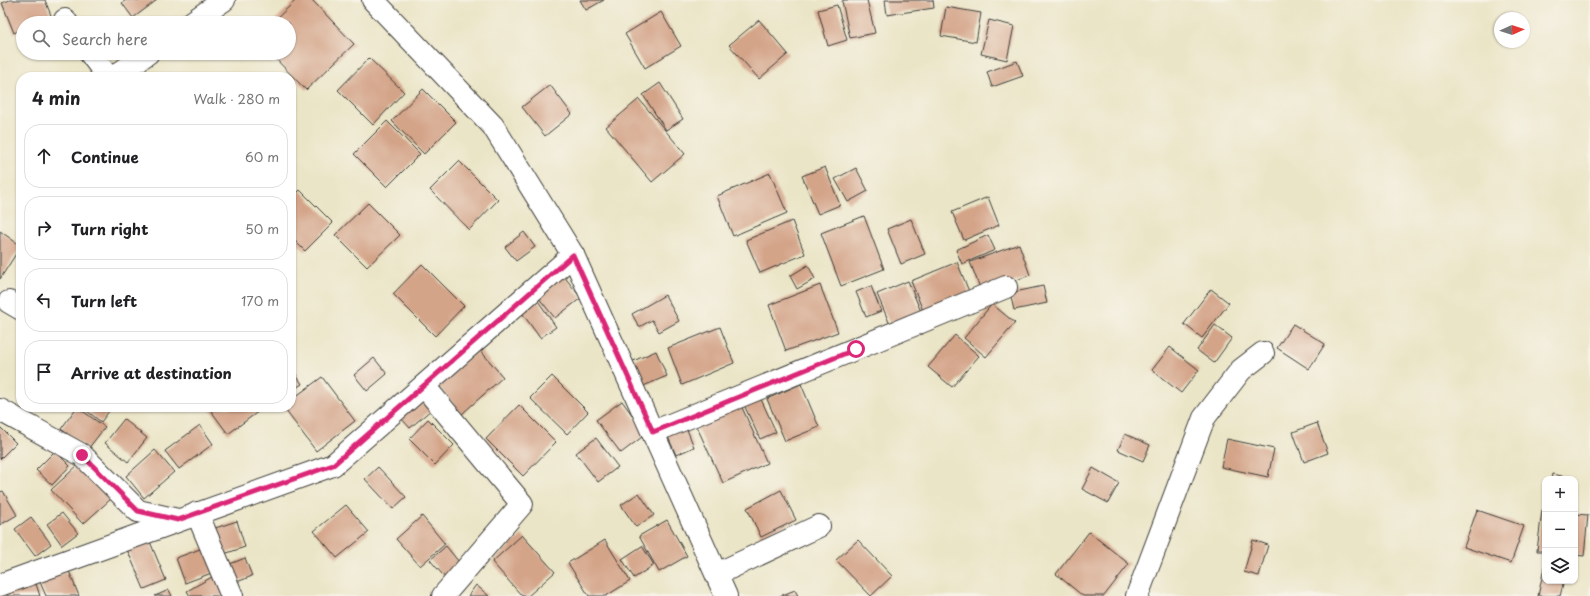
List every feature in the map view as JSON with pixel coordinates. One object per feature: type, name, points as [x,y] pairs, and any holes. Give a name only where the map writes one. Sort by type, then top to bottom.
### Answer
[{"type":"street","points":[[201,16],[224,0]]},
{"type":"street","points":[[373,0],[493,126],[573,255],[726,596]]},
{"type":"street","points":[[95,60],[104,72]]},
{"type":"street","points":[[121,72],[138,60]]},
{"type":"street","points":[[0,585],[333,465],[573,255]]},
{"type":"street","points":[[653,432],[1006,287]]},
{"type":"street","points":[[1137,596],[1204,418],[1241,370],[1263,353]]},
{"type":"street","points":[[424,386],[522,504],[443,596]]},
{"type":"street","points":[[13,412],[82,455],[138,511],[187,517]]},
{"type":"street","points":[[187,517],[232,596]]},
{"type":"street","points":[[717,574],[819,526]]},
{"type":"building","points":[[10,0],[45,0],[51,16],[16,16],[16,32],[14,33],[2,3]]},
{"type":"building","points":[[126,0],[157,0],[136,16],[132,16],[122,3]]},
{"type":"building","points":[[296,0],[312,0],[354,44],[306,90],[296,80],[296,72],[288,72],[277,60],[296,60],[296,16],[279,16]]},
{"type":"building","points":[[580,0],[604,0],[586,10]]},
{"type":"building","points":[[867,0],[875,33],[850,38],[842,1]]},
{"type":"building","points":[[885,0],[933,0],[934,8],[887,15]]},
{"type":"building","points":[[837,5],[847,40],[828,46],[818,10]]},
{"type":"building","points":[[946,7],[981,13],[976,42],[941,36]]},
{"type":"building","points":[[661,12],[681,46],[645,68],[625,34]]},
{"type":"building","points":[[759,20],[788,54],[759,79],[729,45]]},
{"type":"building","points":[[989,20],[1014,26],[1007,60],[981,54]]},
{"type":"building","points":[[369,58],[404,92],[373,125],[338,90]]},
{"type":"building","points":[[1017,61],[1023,76],[992,87],[987,72]]},
{"type":"building","points":[[660,83],[683,119],[666,130],[643,95]]},
{"type":"building","points":[[550,85],[572,114],[545,136],[522,107]]},
{"type":"building","points":[[423,89],[456,122],[424,154],[392,121]]},
{"type":"building","points":[[639,99],[685,154],[652,182],[606,127]]},
{"type":"building","points":[[387,121],[420,154],[387,187],[354,154]]},
{"type":"building","points":[[459,161],[498,200],[469,230],[430,190]]},
{"type":"building","points":[[825,167],[840,205],[818,214],[802,176]]},
{"type":"building","points":[[856,168],[868,191],[848,202],[835,179]]},
{"type":"building","points":[[770,173],[787,213],[733,236],[717,196]]},
{"type":"building","points":[[300,190],[333,223],[305,251],[296,242],[296,194]]},
{"type":"building","points":[[988,197],[999,225],[964,240],[952,212]]},
{"type":"building","points":[[368,203],[400,235],[367,267],[335,235]]},
{"type":"building","points":[[864,216],[884,269],[841,286],[821,233]]},
{"type":"building","points":[[911,219],[925,254],[901,264],[887,229]]},
{"type":"building","points":[[792,221],[805,254],[760,273],[746,240]]},
{"type":"building","points":[[0,231],[16,242],[16,254],[0,279]]},
{"type":"building","points":[[524,232],[535,247],[516,261],[505,247]]},
{"type":"building","points":[[988,235],[995,250],[962,264],[956,250]]},
{"type":"building","points":[[1019,244],[1030,275],[982,293],[970,262]]},
{"type":"building","points":[[957,262],[970,294],[924,313],[911,281]]},
{"type":"building","points":[[422,264],[464,306],[435,336],[393,294]]},
{"type":"building","points":[[808,265],[815,279],[797,289],[790,276]]},
{"type":"building","points":[[563,275],[581,298],[555,318],[537,296]]},
{"type":"building","points":[[908,281],[922,314],[891,327],[877,294]]},
{"type":"building","points":[[820,285],[838,332],[786,351],[769,305]]},
{"type":"building","points":[[871,286],[881,311],[866,317],[856,292]]},
{"type":"building","points":[[1043,286],[1047,303],[1014,310],[1010,293]]},
{"type":"building","points":[[1211,289],[1229,303],[1202,338],[1184,324]]},
{"type":"building","points":[[665,295],[679,321],[659,332],[652,320],[639,327],[632,314]]},
{"type":"building","points":[[536,298],[556,327],[540,338],[520,310]]},
{"type":"building","points":[[992,304],[1015,323],[986,357],[964,338]]},
{"type":"building","points":[[1293,324],[1325,344],[1309,369],[1277,348]]},
{"type":"building","points":[[1215,325],[1232,338],[1214,363],[1197,350]]},
{"type":"building","points":[[720,327],[734,363],[682,385],[668,348]]},
{"type":"building","points":[[955,335],[979,356],[952,387],[928,367]]},
{"type":"building","points":[[1170,347],[1199,370],[1181,393],[1152,370]]},
{"type":"building","points":[[479,349],[503,377],[462,414],[437,385]]},
{"type":"building","points":[[656,351],[667,376],[641,387],[631,362]]},
{"type":"building","points":[[374,358],[387,374],[367,391],[354,375]]},
{"type":"building","points":[[296,375],[302,384],[296,388]]},
{"type":"building","points":[[552,376],[588,412],[567,434],[530,398]]},
{"type":"building","points":[[322,377],[355,421],[316,451],[287,412],[296,412],[296,396]]},
{"type":"building","points":[[801,384],[819,427],[785,441],[767,399]]},
{"type":"building","points":[[760,397],[776,432],[760,439],[744,405]]},
{"type":"building","points":[[422,398],[432,409],[410,428],[400,417]]},
{"type":"building","points":[[622,401],[646,434],[621,453],[596,420]]},
{"type":"building","points":[[740,403],[767,463],[723,483],[695,423]]},
{"type":"building","points":[[519,405],[556,442],[523,476],[486,439]]},
{"type":"building","points":[[73,412],[84,412],[105,427],[88,449],[61,429]]},
{"type":"building","points":[[88,412],[108,412],[101,422]]},
{"type":"building","points":[[212,412],[258,412],[228,434]]},
{"type":"building","points":[[124,419],[147,438],[128,462],[105,443]]},
{"type":"building","points":[[428,419],[454,445],[435,465],[409,439]]},
{"type":"building","points":[[684,422],[694,447],[676,455],[665,430]]},
{"type":"building","points":[[1317,423],[1328,453],[1304,462],[1293,432]]},
{"type":"building","points":[[200,425],[213,444],[179,469],[165,451]]},
{"type":"building","points":[[0,427],[16,443],[0,459]]},
{"type":"building","points":[[1125,434],[1150,445],[1143,461],[1118,450]]},
{"type":"building","points":[[596,438],[618,467],[598,482],[576,453]]},
{"type":"building","points":[[1227,439],[1274,449],[1268,477],[1221,467]]},
{"type":"building","points":[[155,450],[174,472],[144,498],[126,476]]},
{"type":"building","points":[[55,451],[70,466],[52,485],[36,470]]},
{"type":"building","points":[[80,463],[112,498],[83,524],[51,490]]},
{"type":"building","points":[[378,467],[406,497],[393,509],[365,479]]},
{"type":"building","points":[[1093,468],[1119,483],[1108,503],[1082,489]]},
{"type":"building","points":[[1552,474],[1562,476],[1552,476]]},
{"type":"building","points":[[781,490],[796,520],[761,537],[747,508]]},
{"type":"building","points":[[3,491],[17,515],[0,525],[0,492]]},
{"type":"building","points":[[639,493],[654,515],[636,527],[621,505]]},
{"type":"building","points":[[346,505],[369,532],[337,558],[314,531]]},
{"type":"building","points":[[1477,510],[1524,526],[1511,563],[1464,547]]},
{"type":"building","points":[[1542,510],[1542,551],[1537,551]]},
{"type":"building","points":[[62,513],[78,533],[62,545],[47,524]]},
{"type":"building","points":[[1578,514],[1588,515],[1584,556],[1578,555]]},
{"type":"building","points":[[422,516],[445,544],[420,566],[396,539]]},
{"type":"building","points":[[31,517],[51,544],[35,556],[15,529]]},
{"type":"building","points":[[667,520],[687,556],[659,572],[639,536]]},
{"type":"building","points":[[237,521],[245,547],[221,555],[212,529]]},
{"type":"building","points":[[1089,532],[1129,564],[1104,596],[1083,596],[1056,574]]},
{"type":"building","points":[[522,535],[555,572],[528,596],[522,596],[492,562]]},
{"type":"building","points":[[148,537],[166,580],[144,589],[126,547]]},
{"type":"building","points":[[605,540],[630,581],[606,596],[589,596],[568,563]]},
{"type":"building","points":[[858,540],[892,576],[871,596],[836,560]]},
{"type":"building","points":[[1253,540],[1268,545],[1259,576],[1244,572]]},
{"type":"building","points":[[208,546],[217,571],[185,583],[176,558]]},
{"type":"building","points":[[446,546],[463,567],[448,581],[430,560]]},
{"type":"building","points":[[642,546],[654,565],[634,578],[622,559]]},
{"type":"building","points":[[245,558],[252,576],[232,584],[225,566]]},
{"type":"building","points":[[69,571],[79,596],[46,596],[40,582]]},
{"type":"building","points":[[219,573],[229,591],[220,596],[190,596],[187,591]]},
{"type":"building","points":[[1542,577],[1542,584],[1563,584],[1560,596],[1538,596]]},
{"type":"building","points":[[36,584],[40,596],[7,596],[7,594]]},
{"type":"building","points":[[476,585],[489,596],[468,596]]},
{"type":"building","points":[[169,590],[172,596],[155,596]]},
{"type":"building","points":[[795,590],[798,596],[780,596]]},
{"type":"route","points":[[82,455],[138,511],[178,520],[333,465],[573,255],[653,432],[856,349]]}]
